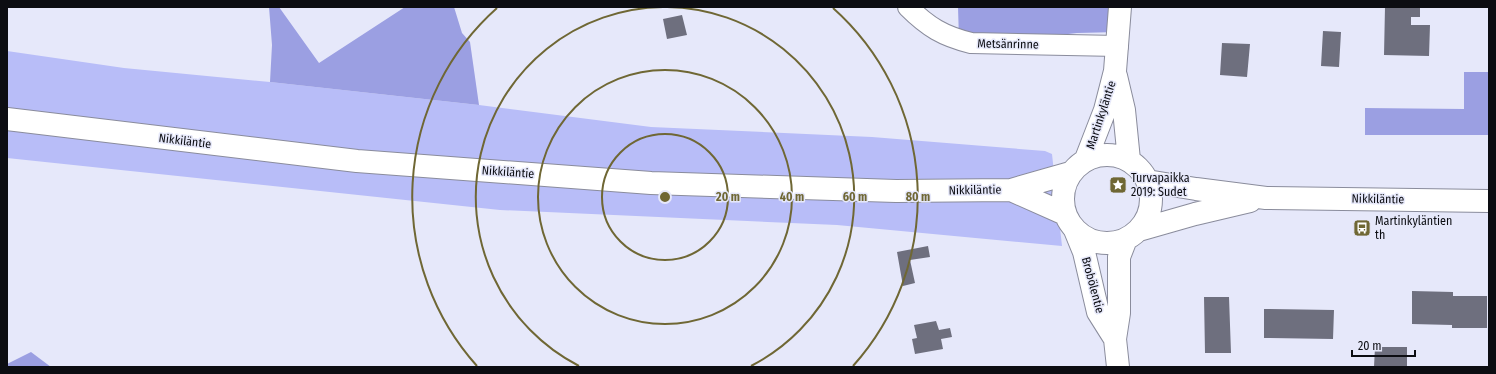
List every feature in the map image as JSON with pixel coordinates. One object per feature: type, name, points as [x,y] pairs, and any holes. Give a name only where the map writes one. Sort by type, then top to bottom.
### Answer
[{"type":"street","name":"Metsänrinne","points":[[908,7],[922,21],[950,37],[971,43],[1118,46]]},
{"type":"street","name":"Martinkyläntie","points":[[1078,166],[1105,110],[1115,70],[1120,7]]},
{"type":"street","name":"Martinkyläntie","points":[[1115,70],[1124,110],[1129,160]]},
{"type":"street","name":"Nikkiläntie","points":[[7,119],[357,161],[643,182],[896,191],[1011,190],[1078,166]]},
{"type":"street","points":[[1100,154],[1115,155],[1129,160],[1140,169],[1147,181],[1151,193],[1151,206],[1147,219],[1132,234],[1112,243],[1099,243],[1086,238],[1070,222],[1062,200],[1064,186],[1078,166],[1100,154]]},
{"type":"street","name":"Nikkiläntie","points":[[1147,181],[1266,198],[1489,201]]},
{"type":"street","name":"Nikkiläntie","points":[[1011,190],[1070,222]]},
{"type":"street","name":"Nikkiläntie","points":[[1132,234],[1194,214],[1266,198]]},
{"type":"street","name":"Brobölentie","points":[[1070,222],[1084,252],[1098,312],[1115,338]]},
{"type":"street","name":"Brobölentie","points":[[1118,367],[1115,338],[1119,313],[1119,257],[1132,234]]},
{"type":"shaded area","points":[[269,7],[279,7],[319,63],[405,7],[454,7],[462,33],[470,42],[479,105],[270,82],[272,45]]},
{"type":"shaded area","points":[[958,7],[1120,7],[1118,32],[1077,33],[989,43],[959,40]]},
{"type":"shaded area","points":[[7,51],[124,68],[270,82],[479,105],[651,127],[872,137],[1045,151],[1052,154],[1062,246],[837,225],[500,210],[7,158]]},
{"type":"shaded area","points":[[1464,72],[1489,72],[1489,135],[1365,135],[1365,108],[1464,109]]},
{"type":"shaded area","points":[[31,352],[51,367],[7,367],[7,364]]},
{"type":"building","points":[[1385,7],[1420,7],[1420,17],[1411,17],[1411,25],[1430,25],[1429,56],[1384,55]]},
{"type":"building","points":[[682,15],[687,35],[667,39],[663,19]]},
{"type":"building","points":[[1323,31],[1341,32],[1339,67],[1321,66]]},
{"type":"building","points":[[1222,43],[1250,44],[1247,77],[1220,75]]},
{"type":"building","points":[[928,246],[930,257],[910,260],[915,283],[903,286],[897,252]]},
{"type":"building","points":[[1412,291],[1453,292],[1453,296],[1487,296],[1487,328],[1452,328],[1452,325],[1412,324]]},
{"type":"building","points":[[1204,297],[1229,297],[1231,353],[1205,353]]},
{"type":"building","points":[[1264,309],[1334,310],[1333,339],[1264,338]]},
{"type":"building","points":[[936,321],[939,330],[950,328],[952,337],[941,339],[943,349],[915,354],[912,339],[917,338],[914,325]]},
{"type":"building","points":[[1375,347],[1407,347],[1407,367],[1374,367]]},
{"type":"place","name":"Turvapaikka 2019: Sudet","points":[[1118,185]]},
{"type":"place","name":"Martinkyläntien th","points":[[1362,228]]}]
